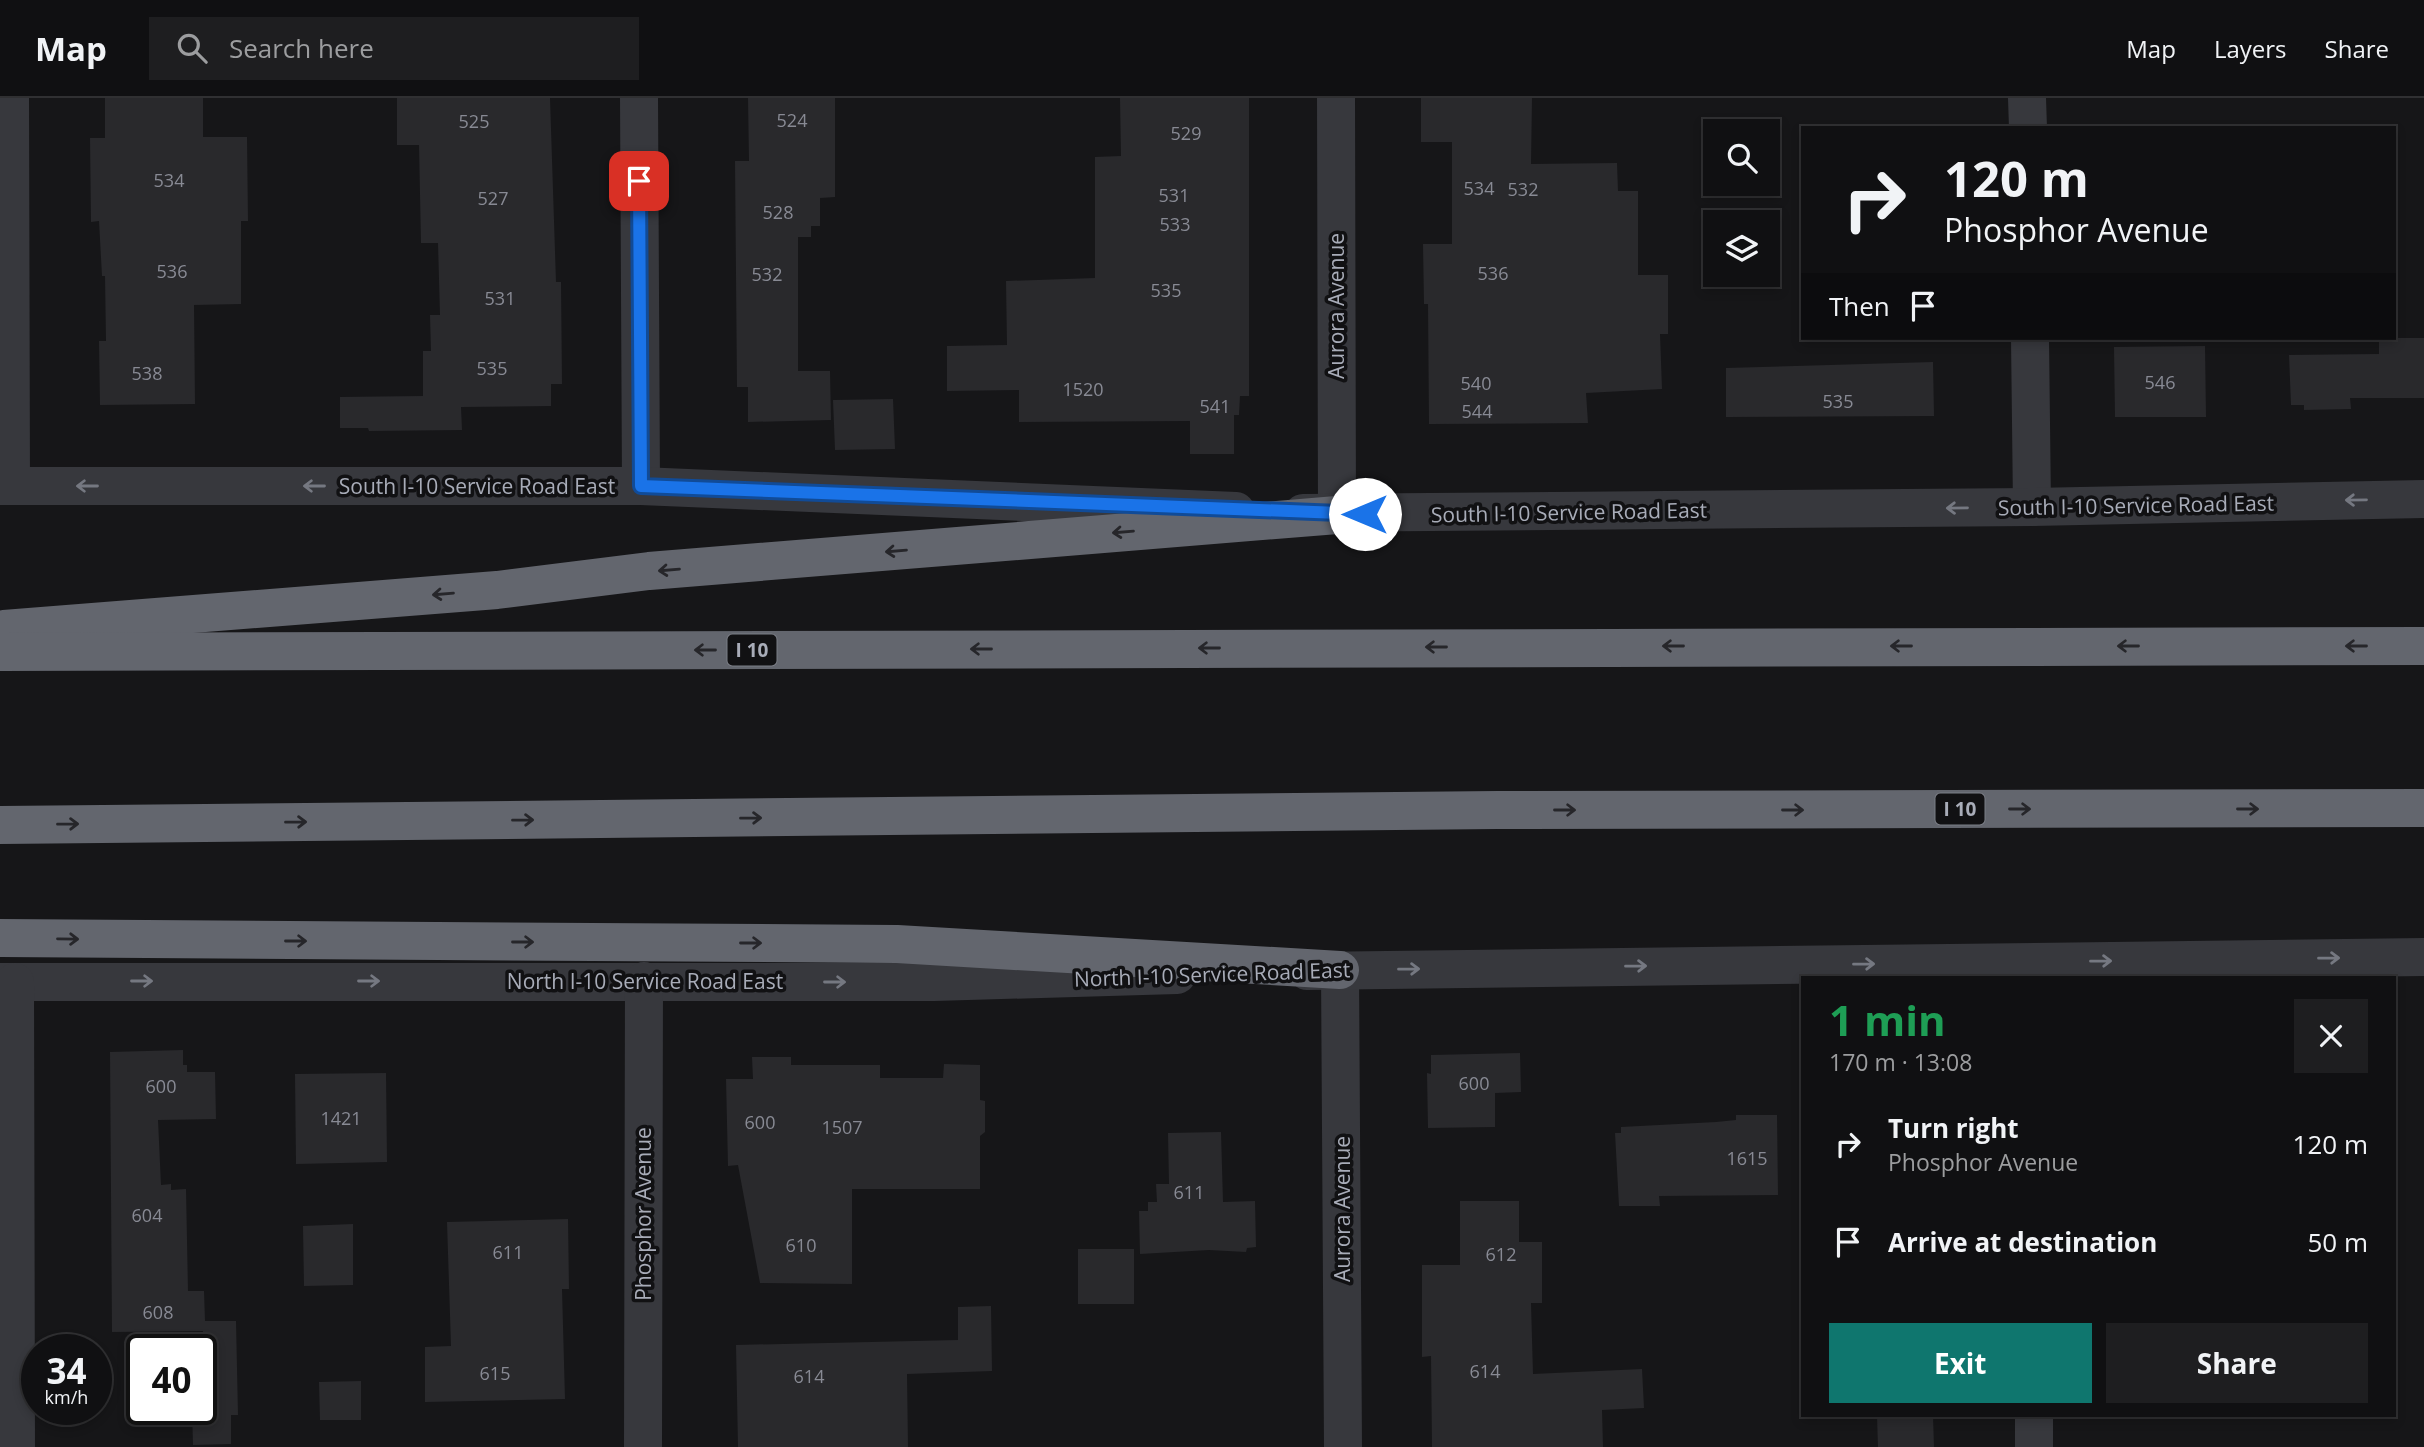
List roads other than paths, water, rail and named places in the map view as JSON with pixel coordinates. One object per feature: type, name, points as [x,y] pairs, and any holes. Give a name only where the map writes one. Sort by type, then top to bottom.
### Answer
[{"type":"highway","points":[[0,629],[497,590],[649,571],[1337,515]]},
{"type":"highway","name":"I 10","points":[[0,652],[1504,646],[2424,646]]},
{"type":"highway","name":"I 10","points":[[0,825],[1497,810],[2424,808]]},
{"type":"highway","points":[[0,938],[897,944],[1340,970]]},
{"type":"street","points":[[6,486],[9,98]]},
{"type":"street","points":[[639,98],[641,486]]},
{"type":"street","name":"Aurora Avenue","points":[[1336,98],[1337,515]]},
{"type":"street","points":[[2027,98],[2028,126]]},
{"type":"street","points":[[2030,340],[2032,507]]},
{"type":"street","name":"South I-10 Service Road East","points":[[6,486],[641,486],[1337,515],[2032,507],[2424,499]]},
{"type":"street","name":"North I-10 Service Road East","points":[[7,982],[934,982],[1340,970],[2033,970],[2424,957]]},
{"type":"street","name":"Aurora Avenue","points":[[1340,970],[1343,1447]]},
{"type":"street","name":"Phosphor Avenue","points":[[643,1447],[644,981]]},
{"type":"street","points":[[7,982],[16,1447]]},
{"type":"street","points":[[2034,1417],[2035,1447]]}]
